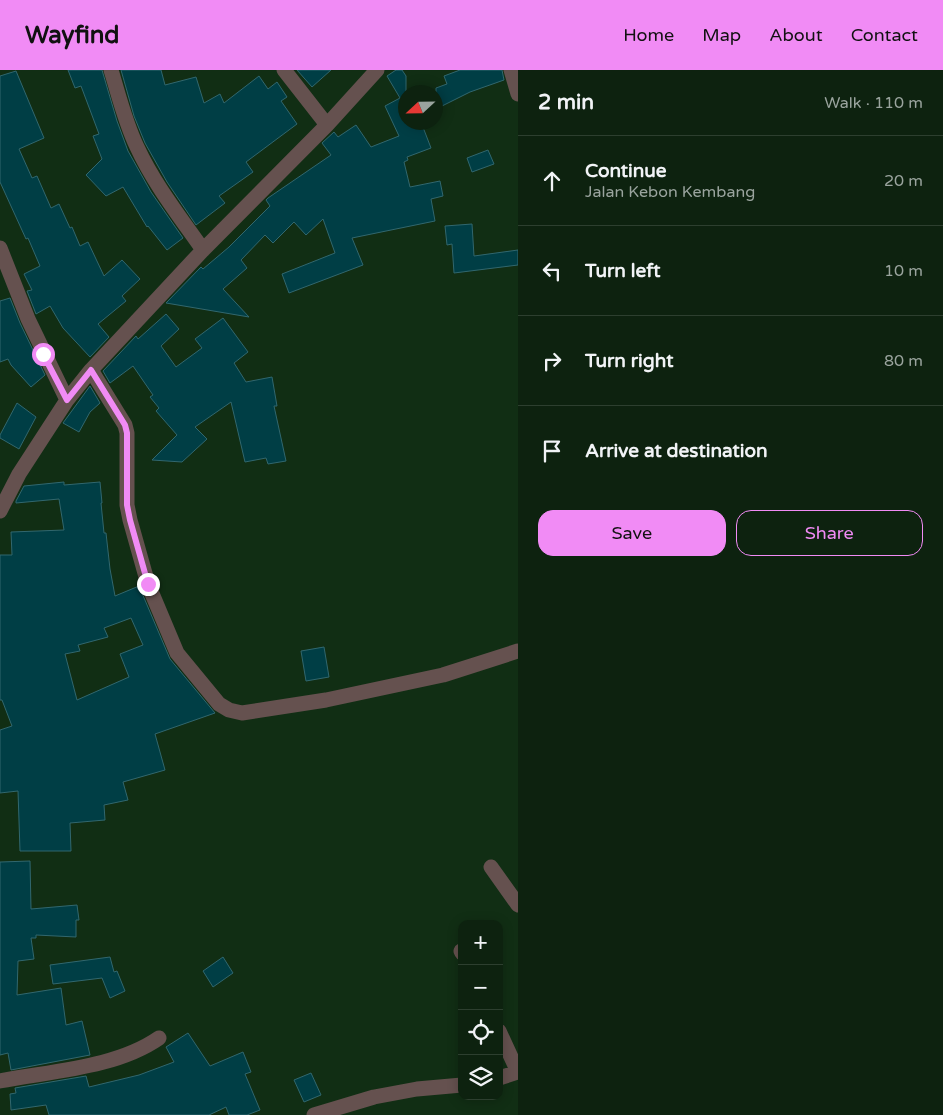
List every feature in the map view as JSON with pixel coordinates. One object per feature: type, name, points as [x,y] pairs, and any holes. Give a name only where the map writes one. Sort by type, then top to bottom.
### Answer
[{"type":"street","points":[[111,70],[125,118],[136,147],[154,178],[203,250]]},
{"type":"street","points":[[284,70],[327,125]]},
{"type":"street","points":[[0,511],[19,474],[67,400],[91,370],[203,250],[327,125],[377,70]]},
{"type":"street","points":[[511,70],[518,94]]},
{"type":"street","points":[[0,248],[28,319],[67,400]]},
{"type":"street","points":[[91,370],[125,425],[127,433],[127,505],[148,584],[177,653],[219,704],[229,710],[242,713],[326,700],[443,675],[518,652]]},
{"type":"street","points":[[491,868],[518,905]]},
{"type":"street","points":[[0,1081],[83,1066],[119,1057],[145,1048],[160,1038]]},
{"type":"street","points":[[503,1040],[518,1072],[503,1077]]},
{"type":"street","points":[[314,1115],[374,1097],[458,1085]]},
{"type":"building","points":[[68,70],[102,70],[128,151],[151,192],[183,238],[167,250],[147,227],[123,187],[106,196],[86,175],[102,159],[93,136],[99,134],[81,86],[75,88]]},
{"type":"building","points":[[121,70],[161,70],[165,85],[196,77],[204,103],[220,94],[224,103],[259,76],[268,89],[277,82],[287,97],[281,101],[297,124],[246,162],[253,172],[219,196],[225,203],[196,225],[167,182],[145,143],[134,116]]},
{"type":"building","points":[[297,70],[331,70],[312,87]]},
{"type":"building","points":[[396,70],[402,70],[406,76],[406,85],[398,85],[398,95],[387,76]]},
{"type":"building","points":[[460,70],[502,70],[504,80],[470,92],[443,106],[443,85],[447,84],[444,76]]},
{"type":"building","points":[[16,71],[44,138],[19,149],[32,178],[37,176],[51,208],[59,204],[80,246],[88,242],[104,276],[122,260],[140,279],[122,296],[126,301],[98,324],[109,337],[90,357],[63,328],[50,306],[36,314],[27,291],[32,290],[24,274],[40,266],[0,182],[0,76]]},
{"type":"building","points":[[398,99],[398,130],[424,130],[431,148],[407,157],[408,160],[404,162],[410,187],[440,181],[443,196],[431,199],[435,221],[352,238],[363,265],[289,293],[282,274],[335,253],[323,219],[306,235],[294,222],[273,243],[265,235],[241,260],[247,268],[223,289],[249,317],[166,303],[201,267],[203,269],[229,247],[270,206],[266,200],[268,198],[331,155],[322,143],[334,132],[338,137],[356,125],[371,147],[399,136],[385,106]]},
{"type":"building","points":[[488,150],[494,164],[472,172],[467,158]]},
{"type":"building","points":[[472,224],[474,256],[518,250],[518,265],[454,273],[452,244],[447,245],[445,226]]},
{"type":"building","points":[[10,298],[45,375],[31,387],[8,359],[0,362],[0,301]]},
{"type":"building","points":[[166,314],[179,329],[161,346],[176,367],[202,348],[195,339],[223,318],[248,352],[234,363],[246,382],[272,377],[277,406],[274,406],[286,461],[268,464],[266,458],[245,462],[231,402],[195,427],[207,439],[182,462],[152,460],[177,435],[156,411],[159,408],[150,397],[153,395],[133,366],[110,383],[103,371],[136,336],[138,339]]},
{"type":"building","points":[[90,386],[100,403],[90,412],[79,432],[63,423]]},
{"type":"building","points":[[17,403],[36,417],[19,449],[0,438]]},
{"type":"building","points":[[64,482],[64,485],[100,482],[104,533],[106,533],[115,596],[139,586],[170,659],[215,713],[155,734],[165,770],[123,782],[128,800],[104,805],[105,820],[70,823],[71,851],[20,851],[18,791],[0,793],[0,730],[12,726],[2,700],[0,700],[0,555],[12,555],[11,532],[64,530],[59,499],[16,503],[24,486]],"holes":[[[131,618],[143,645],[120,654],[129,677],[77,700],[65,654],[80,651],[78,645],[108,637],[104,628]]]},
{"type":"building","points":[[324,647],[329,677],[306,681],[301,651]]},
{"type":"building","points":[[30,861],[31,909],[77,905],[79,920],[76,920],[76,937],[36,935],[36,938],[31,938],[34,959],[18,961],[17,995],[61,988],[66,1025],[82,1021],[90,1055],[11,1070],[8,1053],[0,1055],[0,862]]},
{"type":"building","points":[[110,957],[114,972],[117,971],[125,991],[110,998],[102,978],[53,984],[50,965]]},
{"type":"building","points":[[223,957],[233,973],[213,987],[203,971]]},
{"type":"building","points":[[188,1033],[210,1066],[243,1052],[251,1072],[245,1074],[260,1110],[247,1115],[229,1115],[226,1107],[209,1115],[49,1115],[46,1105],[11,1110],[10,1094],[16,1093],[15,1088],[86,1076],[89,1087],[139,1075],[174,1062],[166,1047]]},
{"type":"building","points":[[311,1073],[321,1095],[304,1102],[294,1080]]},
{"type":"route","points":[[43,354],[67,400],[91,370],[125,425],[127,433],[127,505],[148,584]]}]
